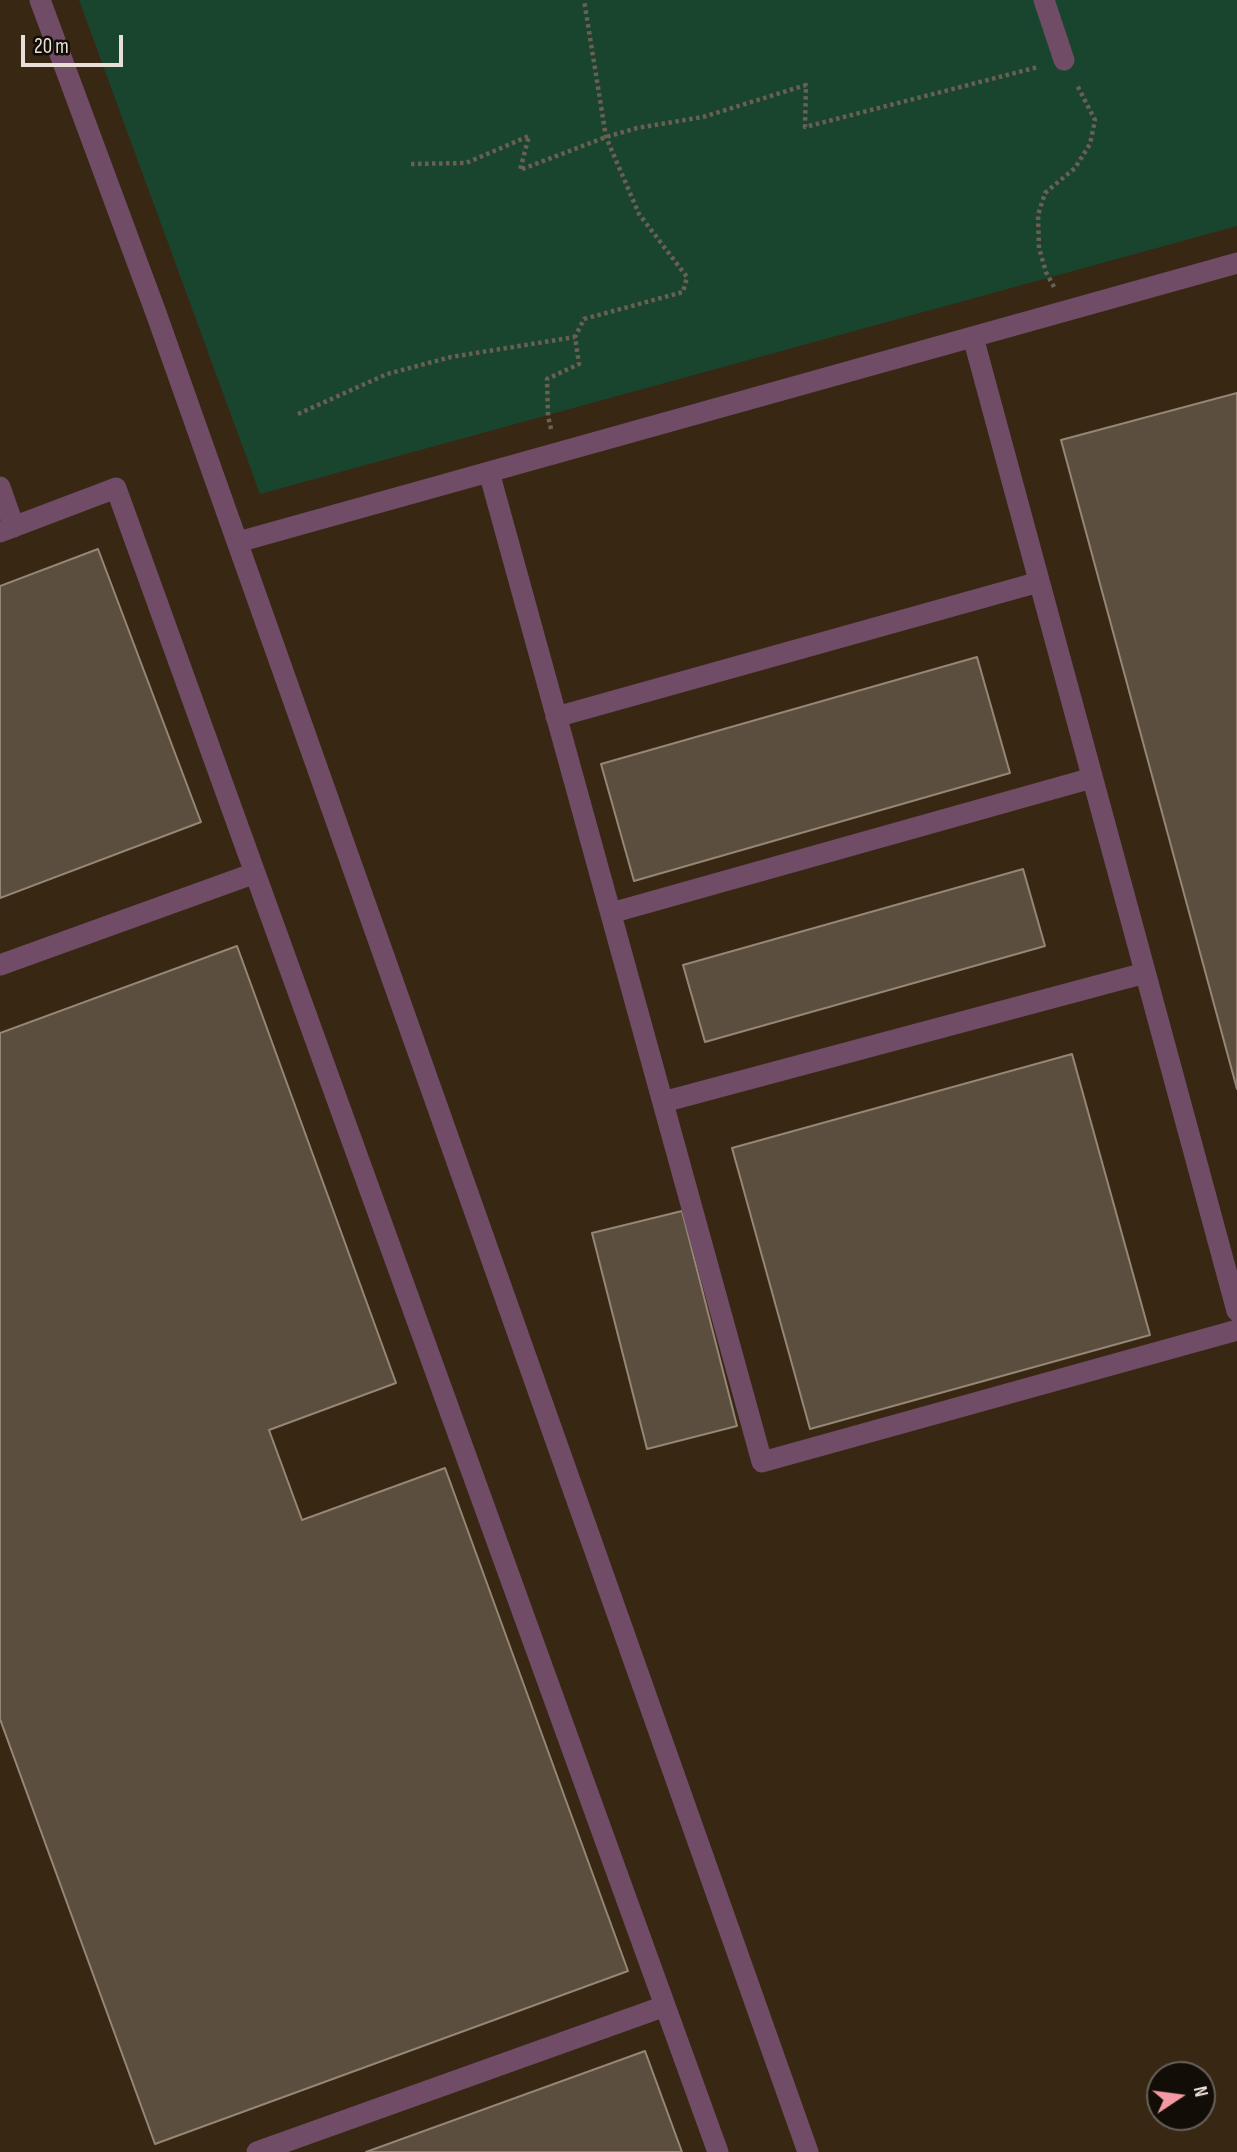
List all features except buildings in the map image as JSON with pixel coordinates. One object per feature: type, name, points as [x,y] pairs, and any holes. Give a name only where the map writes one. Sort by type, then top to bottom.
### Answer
[{"type":"street","points":[[40,0],[156,313],[808,2152]]},
{"type":"street","points":[[1044,0],[1064,60]]},
{"type":"street","points":[[237,542],[1237,263]]},
{"type":"street","points":[[973,337],[1237,1311]]},
{"type":"street","points":[[489,472],[762,1462],[1237,1330]]},
{"type":"street","points":[[0,487],[7,529],[116,488],[718,2152]]},
{"type":"street","points":[[556,717],[1039,582]]},
{"type":"street","points":[[611,913],[1092,778]]},
{"type":"street","points":[[0,965],[255,873]]},
{"type":"street","points":[[663,1102],[1145,972]]},
{"type":"street","points":[[257,2152],[666,2006]]},
{"type":"path","points":[[556,453],[548,416],[547,379],[579,364],[575,337],[584,320],[683,292],[687,276],[639,214],[606,137],[584,0]]},
{"type":"path","points":[[411,164],[466,163],[529,136],[520,170],[606,137],[637,128],[703,117],[806,85],[805,127],[1064,60],[1095,120],[1090,144],[1075,168],[1045,193],[1038,215],[1040,248],[1046,272],[1068,310]]},
{"type":"path","points":[[298,414],[387,374],[451,357],[575,337]]},
{"type":"shaded area","points":[[0,0],[1237,0],[1237,2152],[0,2152]]},
{"type":"green space","points":[[79,0],[1237,0],[1237,226],[260,494]]}]
